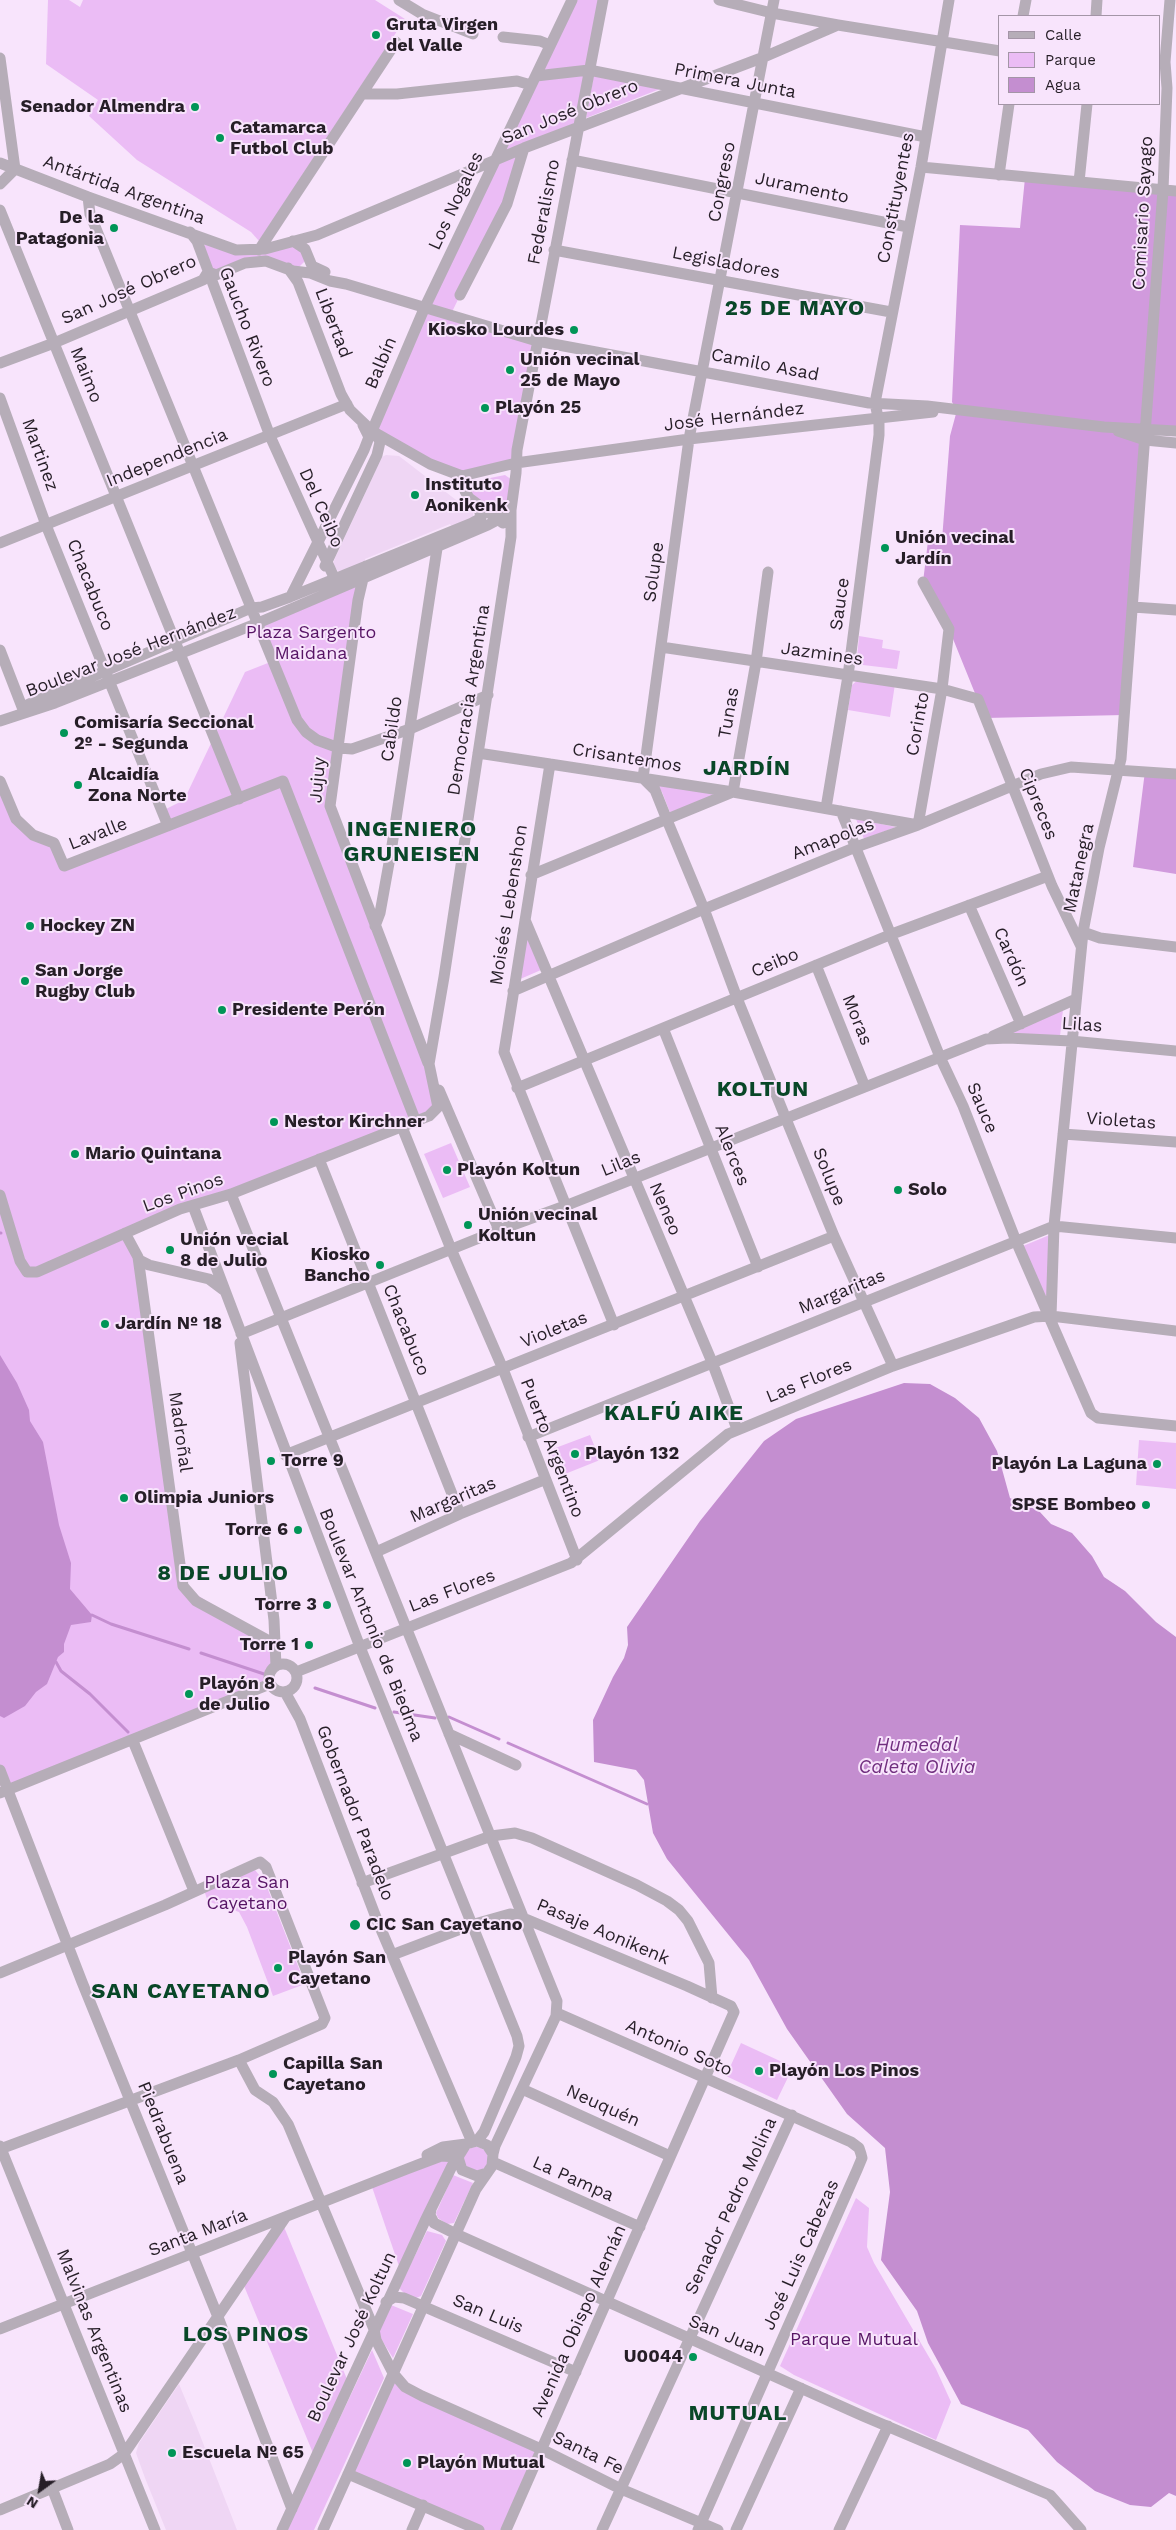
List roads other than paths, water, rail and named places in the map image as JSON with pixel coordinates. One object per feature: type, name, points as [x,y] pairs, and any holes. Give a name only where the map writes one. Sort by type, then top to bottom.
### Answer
[{"type":"street","points":[[399,0],[422,14],[473,34]]},
{"type":"street","name":"Los Nogales","points":[[424,309],[572,0]]},
{"type":"street","name":"Federalismo","points":[[537,341],[603,0]]},
{"type":"street","points":[[719,0],[772,13],[838,25],[998,50]]},
{"type":"street","name":"Congreso","points":[[701,371],[756,103],[774,0]]},
{"type":"street","name":"Constituyentes","points":[[875,403],[891,312],[921,167],[949,0]]},
{"type":"street","points":[[1023,15],[1026,0]]},
{"type":"street","points":[[1096,15],[1097,0]]},
{"type":"street","name":"Comisario Sayago","points":[[1146,434],[1163,190],[1170,0]]},
{"type":"street","name":"San José Obrero","points":[[236,250],[259,250],[316,235],[524,148],[764,57],[838,25]]},
{"type":"street","points":[[503,37],[540,41],[550,45]]},
{"type":"street","points":[[259,250],[396,42]]},
{"type":"street","points":[[0,58],[15,169],[1,184]]},
{"type":"street","name":"Primera Junta","points":[[362,94],[398,94],[533,80],[589,70],[926,137]]},
{"type":"street","points":[[999,175],[1010,105]]},
{"type":"street","points":[[1079,182],[1087,105]]},
{"type":"street","points":[[460,295],[506,204],[524,148]]},
{"type":"street","name":"Juramento","points":[[572,160],[908,227]]},
{"type":"street","name":"Antártida Argentina","points":[[0,163],[88,197],[190,232]]},
{"type":"street","points":[[921,167],[1176,191]]},
{"type":"street","name":"Jujuy","points":[[88,197],[90,214],[296,720],[310,736],[339,748],[330,806],[429,1064],[499,1230]]},
{"type":"street","name":"Maimo","points":[[0,210],[117,498]]},
{"type":"street","points":[[274,228],[278,238],[301,245],[314,267],[346,284]]},
{"type":"street","name":"Gaucho Rivero","points":[[190,232],[203,242],[208,272],[270,436]]},
{"type":"street","points":[[316,235],[306,243],[308,257],[300,277],[346,284],[424,309]]},
{"type":"street","name":"Antártida Argentina","points":[[203,242],[236,250]]},
{"type":"street","name":"Legisladores","points":[[554,250],[720,279],[891,312]]},
{"type":"street","name":"San José Obrero","points":[[0,363],[54,343],[203,280],[208,272],[216,276],[245,263],[261,260],[288,268]]},
{"type":"street","name":"Libertad","points":[[288,268],[300,277],[347,404],[360,421]]},
{"type":"street","name":"Camilo Asad","points":[[424,309],[537,341],[875,403],[957,410],[1104,427],[1146,434],[1176,443]]},
{"type":"street","name":"Balbín","points":[[382,437],[424,309]]},
{"type":"street","name":"Democracia Argentina","points":[[429,1064],[488,696],[511,537],[511,510],[516,462],[537,341]]},
{"type":"street","name":"Solupe","points":[[701,371],[689,439],[643,778],[655,790],[834,1236],[893,1366]]},
{"type":"street","name":"Martinez","points":[[0,398],[46,525]]},
{"type":"street","name":"Sauce","points":[[826,808],[848,676],[879,435],[875,403]]},
{"type":"street","name":"Independencia","points":[[0,543],[117,498],[347,404]]},
{"type":"street","name":"José Hernández","points":[[462,476],[516,462],[689,439],[957,410]]},
{"type":"street","points":[[360,421],[382,437],[430,464],[462,476],[465,491],[479,507],[498,519],[508,530],[511,537]]},
{"type":"street","points":[[290,597],[364,450],[368,437],[360,421]]},
{"type":"street","name":"Camilo Asad","points":[[1146,434],[1176,431]]},
{"type":"street","name":"Matanegra","points":[[1051,1316],[1054,1226],[1071,1041],[1083,932],[1118,769],[1146,434]]},
{"type":"street","name":"Del Ceibo","points":[[270,436],[333,578]]},
{"type":"street","points":[[364,450],[382,437]]},
{"type":"street","points":[[377,455],[386,446],[382,437]]},
{"type":"street","points":[[303,603],[311,596],[327,563],[377,455],[382,437]]},
{"type":"street","points":[[117,498],[239,798]]},
{"type":"street","name":"Boulevar José Hernández","points":[[438,541],[477,520],[482,514],[479,507]]},
{"type":"street","name":"Boulevar José Hernández","points":[[24,712],[29,704],[180,653],[258,623],[348,584],[365,572],[438,541],[505,516],[511,510]]},
{"type":"street","name":"Chacabuco","points":[[46,525],[109,676],[168,826]]},
{"type":"street","name":"Cabildo","points":[[375,926],[380,913],[390,860],[438,541]]},
{"type":"street","points":[[365,572],[358,600],[339,748],[358,747],[410,729],[488,696]]},
{"type":"street","name":"Boulevar José Hernández","points":[[109,676],[176,641],[251,608],[262,607],[290,597],[333,578],[365,572]]},
{"type":"street","name":"Tunas","points":[[733,792],[756,662],[768,572]]},
{"type":"street","points":[[333,578],[337,584],[348,584]]},
{"type":"street","name":"Corinto","points":[[918,825],[942,689],[949,629],[923,582]]},
{"type":"street","points":[[1133,607],[1176,610]]},
{"type":"street","name":"Jazmines","points":[[661,647],[942,689],[978,699]]},
{"type":"street","points":[[0,650],[24,712],[0,721]]},
{"type":"street","name":"Cipreces","points":[[978,699],[1011,787],[1048,876],[1082,948]]},
{"type":"street","name":"Crisantemos","points":[[478,753],[733,792],[918,825]]},
{"type":"street","name":"Moisés Lebenshon","points":[[517,1088],[504,1052],[550,764]]},
{"type":"street","name":"Amapolas","points":[[513,991],[704,909],[856,847],[918,825],[1057,769],[1118,769],[1176,774]]},
{"type":"street","name":"Lavalle","points":[[0,781],[16,820],[33,835],[54,844],[64,866],[283,781],[416,1122]]},
{"type":"street","points":[[532,875],[733,792]]},
{"type":"street","name":"Sauce","points":[[841,811],[940,1057],[963,1106],[1016,1241],[1094,1416],[1176,1426]]},
{"type":"street","name":"Ceibo","points":[[517,1088],[892,934],[1048,876]]},
{"type":"street","name":"Cardón","points":[[968,905],[1021,1024]]},
{"type":"street","name":"Neneo","points":[[525,920],[712,1362],[737,1429]]},
{"type":"street","points":[[1083,932],[1114,940],[1176,947]]},
{"type":"street","name":"Moras","points":[[816,965],[865,1087]]},
{"type":"street","name":"Lilas","points":[[241,1334],[281,1316],[986,1039],[1076,999]]},
{"type":"street","name":"Alerces","points":[[663,1028],[758,1267]]},
{"type":"street","name":"Lilas","points":[[986,1039],[1071,1041],[1176,1051]]},
{"type":"street","name":"Los Pinos","points":[[0,1195],[20,1261],[27,1272],[37,1272],[124,1233],[193,1206],[231,1194],[416,1122],[434,1113],[438,1107],[429,1064]]},
{"type":"street","points":[[517,1088],[545,1152],[614,1325]]},
{"type":"street","name":"Puerto Argentino","points":[[402,1127],[451,1249],[503,1369],[544,1480],[577,1560]]},
{"type":"street","name":"Violetas","points":[[1063,1134],[1176,1142]]},
{"type":"street","name":"Chacabuco","points":[[319,1159],[460,1514]]},
{"type":"street","name":"Boulevar Antonio de Biedma","points":[[231,1194],[557,2001],[557,2013]]},
{"type":"street","name":"Boulevar Antonio de Biedma","points":[[193,1206],[360,1647],[517,2036],[519,2046],[517,2056],[484,2132],[472,2142]]},
{"type":"street","name":"Margaritas","points":[[528,1437],[1054,1226],[1176,1238]]},
{"type":"street","name":"Madroñal","points":[[124,1233],[139,1260],[183,1586],[196,1601],[273,1644],[276,1648]]},
{"type":"street","name":"Violetas","points":[[286,1454],[415,1401],[503,1369],[834,1236]]},
{"type":"street","points":[[139,1260],[149,1265],[209,1279],[225,1292]]},
{"type":"street","name":"Las Flores","points":[[296,1672],[577,1560],[720,1439],[737,1429],[893,1366],[1034,1317],[1051,1316],[1176,1331]]},
{"type":"street","points":[[241,1334],[240,1344],[276,1648],[276,1666],[269,1676],[270,1684],[276,1691],[285,1692],[294,1687],[297,1683],[296,1672],[288,1664],[276,1666]]},
{"type":"street","name":"Margaritas","points":[[376,1552],[460,1514],[544,1480]]},
{"type":"street","points":[[4,1791],[133,1741],[270,1684]]},
{"type":"street","name":"Gobernador Paradelo","points":[[285,1692],[300,1719],[362,1883],[472,2142]]},
{"type":"street","points":[[449,1734],[516,1765]]},
{"type":"street","points":[[133,1741],[194,1891]]},
{"type":"street","name":"Piedrabuena","points":[[0,1770],[4,1791],[218,2316],[292,2509]]},
{"type":"street","points":[[362,1883],[491,1836],[515,1833],[532,1838],[667,1900],[688,1921],[709,1963],[712,1998]]},
{"type":"street","points":[[0,1973],[68,1946],[260,1862],[264,1864],[304,1962],[325,2022],[239,2060],[0,2148]]},
{"type":"street","name":"Pasaje Aonikenk","points":[[392,1955],[471,1925],[510,1914],[522,1916],[730,2006],[734,2012],[733,2017]]},
{"type":"street","points":[[323,2530],[456,2234],[479,2184],[487,2173],[522,2089],[557,2013]]},
{"type":"street","name":"Antonio Soto","points":[[557,2013],[705,2079],[792,2115],[854,2144],[859,2148],[862,2158]]},
{"type":"street","name":"Avenida Obispo Alemán","points":[[506,2530],[733,2017]]},
{"type":"street","name":"Santa Fe","points":[[239,2060],[255,2090],[273,2102],[281,2111],[374,2328],[376,2340],[393,2373],[405,2387],[542,2449],[700,2526],[718,2530]]},
{"type":"street","name":"Neuquén","points":[[522,2089],[670,2156]]},
{"type":"street","name":"Senador Pedro Molina","points":[[602,2530],[792,2115]]},
{"type":"street","points":[[487,2173],[471,2176],[462,2170],[458,2159],[472,2142],[486,2145],[493,2158]]},
{"type":"street","name":"Santa María","points":[[407,2169],[413,2162],[443,2147],[472,2142]]},
{"type":"street","name":"Malvinas Argentinas","points":[[0,2148],[155,2530]]},
{"type":"street","name":"Santa María","points":[[0,2329],[441,2156],[458,2159]]},
{"type":"street","name":"La Pampa","points":[[493,2158],[640,2227]]},
{"type":"street","name":"José Luis Cabezas","points":[[700,2526],[862,2158]]},
{"type":"street","name":"Boulevar José Koltun","points":[[282,2530],[386,2302],[452,2166],[458,2159]]},
{"type":"street","name":"San Juan","points":[[431,2209],[430,2215],[434,2223],[456,2234],[606,2303],[1050,2495],[1081,2530]]},
{"type":"street","points":[[1,2510],[110,2464],[124,2454],[285,2218]]},
{"type":"street","name":"San Luis","points":[[386,2302],[399,2296],[576,2372]]},
{"type":"street","points":[[736,2530],[801,2388]]},
{"type":"street","points":[[839,2530],[888,2426]]},
{"type":"street","points":[[348,2474],[478,2530]]},
{"type":"street","points":[[52,2488],[68,2530]]},
{"type":"street","points":[[412,2530],[423,2505]]},
{"type":"water","points":[[0,1355],[17,1383],[29,1410],[30,1421],[43,1442],[59,1525],[71,1563],[70,1589],[92,1615],[91,1622],[71,1625],[64,1644],[64,1652],[58,1657],[47,1684],[36,1692],[25,1706],[4,1718],[0,1716]]},
{"type":"water","name":"Humedal Caleta Olivia","points":[[904,1383],[930,1384],[955,1398],[979,1418],[997,1451],[1010,1498],[1039,1511],[1051,1524],[1072,1533],[1092,1556],[1104,1577],[1125,1591],[1156,1622],[1176,1637],[1176,2496],[1169,2493],[1151,2507],[1130,2505],[1095,2491],[1057,2462],[1028,2430],[961,2404],[928,2343],[917,2311],[881,2260],[890,2192],[885,2148],[847,2114],[787,2029],[749,1960],[667,1859],[653,1833],[644,1780],[636,1770],[594,1762],[593,1720],[624,1658],[628,1645],[627,1627],[700,1521],[764,1441],[796,1419]]},
{"type":"waterway","points":[[92,1615],[111,1624],[189,1649]]},
{"type":"waterway","points":[[201,1653],[264,1674]]},
{"type":"waterway","points":[[56,1662],[61,1671],[90,1694],[128,1732]]},
{"type":"waterway","points":[[315,1688],[375,1708]]},
{"type":"waterway","points":[[394,1712],[435,1718]]},
{"type":"waterway","points":[[449,1717],[499,1739]]},
{"type":"waterway","points":[[508,1743],[647,1804]]},
{"type":"place","name":"Gruta Virgen del Valle","points":[[376,35]]},
{"type":"place","name":"Senador Almendra","points":[[195,107]]},
{"type":"place","name":"Catamarca Futbol Club","points":[[220,138]]},
{"type":"place","name":"De la Patagonia","points":[[114,228]]},
{"type":"place","name":"Kiosko Lourdes","points":[[574,330]]},
{"type":"place","name":"Unión vecinal 25 de Mayo","points":[[510,370]]},
{"type":"place","name":"Playón 25","points":[[485,408]]},
{"type":"place","name":"Instituto Aonikenk","points":[[415,495]]},
{"type":"place","name":"Unión vecinal Jardín","points":[[885,548]]},
{"type":"place","name":"Comisaría Seccional 2º - Segunda","points":[[64,733]]},
{"type":"place","name":"Alcaidía Zona Norte","points":[[78,785]]},
{"type":"place","name":"Hockey ZN","points":[[30,926]]},
{"type":"place","name":"San Jorge Rugby Club","points":[[25,981]]},
{"type":"place","name":"Presidente Perón","points":[[222,1010]]},
{"type":"place","name":"Nestor Kirchner","points":[[274,1122]]},
{"type":"place","name":"Mario Quintana","points":[[75,1154]]},
{"type":"place","name":"Playón Koltun","points":[[447,1170]]},
{"type":"place","name":"Solo","points":[[898,1190]]},
{"type":"place","name":"Unión vecinal Koltun","points":[[468,1225]]},
{"type":"place","name":"Unión vecial 8 de Julio","points":[[170,1250]]},
{"type":"place","name":"Kiosko Bancho","points":[[380,1265]]},
{"type":"place","name":"Jardín Nº 18","points":[[105,1324]]},
{"type":"place","name":"Playón 132","points":[[575,1454]]},
{"type":"place","name":"Torre 9","points":[[271,1461]]},
{"type":"place","name":"Playón La Laguna","points":[[1157,1464]]},
{"type":"place","name":"Olimpia Juniors","points":[[124,1498]]},
{"type":"place","name":"SPSE Bombeo","points":[[1146,1505]]},
{"type":"place","name":"Torre 6","points":[[298,1530]]},
{"type":"place","name":"Torre 3","points":[[327,1605]]},
{"type":"place","name":"Torre 1","points":[[309,1645]]},
{"type":"place","name":"Playón 8 de Julio","points":[[189,1694]]},
{"type":"place","name":"CIC San Cayetano","points":[[355,1925]]},
{"type":"place","name":"Playón San Cayetano","points":[[278,1968]]},
{"type":"place","name":"Playón Los Pinos","points":[[759,2071]]},
{"type":"place","name":"Capilla San Cayetano","points":[[273,2074]]},
{"type":"place","name":"U0044","points":[[693,2357]]},
{"type":"place","name":"Escuela Nº 65","points":[[172,2453]]},
{"type":"place","name":"Playón Mutual","points":[[407,2463]]},
{"type":"district","name":"25 DE MAYO","points":[[795,309]]},
{"type":"district","name":"JARDÍN","points":[[747,769]]},
{"type":"district","name":"INGENIERO GRUNEISEN","points":[[412,842]]},
{"type":"district","name":"KOLTUN","points":[[763,1090]]},
{"type":"district","name":"KALFÚ AIKE","points":[[674,1414]]},
{"type":"district","name":"8 DE JULIO","points":[[223,1574]]},
{"type":"district","name":"SAN CAYETANO","points":[[181,1992]]},
{"type":"district","name":"LOS PINOS","points":[[246,2335]]},
{"type":"district","name":"MUTUAL","points":[[738,2414]]},
{"type":"park label","name":"Plaza Sargento Maidana","points":[[311,643]]},
{"type":"park label","name":"Plaza San Cayetano","points":[[247,1894]]},
{"type":"park label","name":"Parque Mutual","points":[[854,2340]]}]
